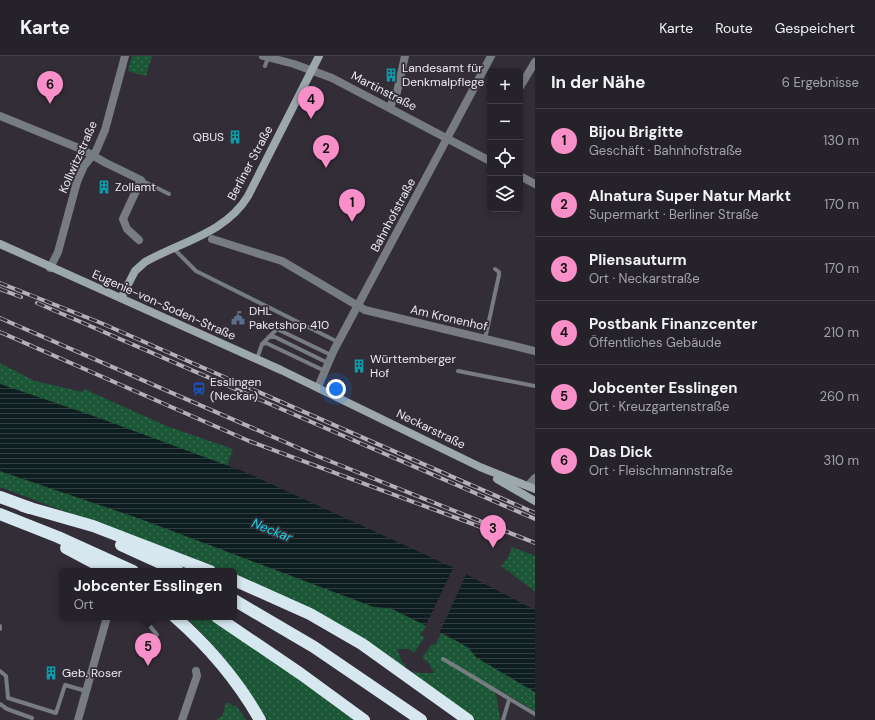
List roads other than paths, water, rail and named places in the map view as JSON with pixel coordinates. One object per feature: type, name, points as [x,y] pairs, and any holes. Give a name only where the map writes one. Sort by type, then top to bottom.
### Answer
[{"type":"highway","points":[[0,497],[114,542],[171,568]]},
{"type":"highway","points":[[23,506],[93,526],[202,568]]},
{"type":"highway","points":[[0,515],[103,568]]},
{"type":"highway","points":[[0,515],[58,537],[126,568]]},
{"type":"highway","points":[[237,581],[310,614],[362,644],[468,720]]},
{"type":"highway","points":[[237,602],[314,648],[421,720]]},
{"type":"highway","points":[[178,620],[222,665],[238,686],[260,720]]},
{"type":"highway","points":[[221,620],[301,674],[364,720]]},
{"type":"main road","name":"Berliner Straße","points":[[121,298],[132,276],[140,266],[172,247],[219,226],[233,217],[243,206],[319,56]]},
{"type":"main road","name":"Eugenie-von-Soden-Straße","points":[[0,244],[50,268],[121,298],[318,387]]},
{"type":"main road","name":"Neckarstraße","points":[[318,387],[480,467],[532,488]]},
{"type":"main road","points":[[480,467],[535,501]]},
{"type":"street","name":"Kollwitzstraße","points":[[50,268],[59,247],[77,182],[84,166],[93,156],[105,130],[124,56]]},
{"type":"street","points":[[390,107],[398,92],[405,56]]},
{"type":"street","name":"Bahnhofstraße","points":[[318,387],[354,304],[448,137],[491,56]]},
{"type":"street","name":"Martinstraße","points":[[266,57],[312,70],[390,107],[487,158]]},
{"type":"street","points":[[523,82],[535,62]]},
{"type":"street","points":[[0,116],[81,149],[141,180],[123,218],[127,229],[139,240]]},
{"type":"street","points":[[523,178],[535,184]]},
{"type":"street","name":"Am Kronenhof","points":[[212,239],[282,261],[354,304],[371,311],[535,351]]},
{"type":"street","points":[[532,488],[535,478]]},
{"type":"street","points":[[78,720],[106,620]]},
{"type":"street","points":[[182,720],[197,676],[196,671]]},
{"type":"lane","points":[[264,66],[266,57]]},
{"type":"lane","points":[[141,180],[169,194]]},
{"type":"lane","points":[[172,247],[196,270],[338,342]]},
{"type":"lane","points":[[485,339],[499,278],[499,272],[496,269]]},
{"type":"lane","points":[[257,360],[262,344],[274,330],[278,329],[328,363]]},
{"type":"lane","points":[[268,337],[273,336],[328,363]]},
{"type":"lane","points":[[262,344],[266,343],[328,363]]},
{"type":"lane","points":[[458,371],[535,386]]},
{"type":"lane","points":[[145,620],[157,635]]},
{"type":"lane","points":[[443,659],[487,684],[509,700],[535,714]]},
{"type":"lane","points":[[0,671],[6,676],[8,698],[56,713],[65,685],[86,691]]},
{"type":"lane","points":[[503,720],[509,700]]},
{"type":"lane","points":[[0,704],[7,709],[32,718]]},
{"type":"water","name":"Neckar","points":[[0,384],[99,418],[245,472],[452,567],[535,610],[535,692],[476,657],[469,648],[448,636],[390,608],[374,607],[138,518],[0,471]]},
{"type":"railway","points":[[0,283],[101,323],[535,513]]},
{"type":"railway","points":[[0,289],[21,297]]},
{"type":"railway","points":[[37,303],[535,519]]},
{"type":"railway","points":[[0,318],[317,456],[535,543]]},
{"type":"railway","points":[[0,332],[249,441],[489,530]]},
{"type":"place","name":"Landesamt für Denkmalpflege","points":[[391,75]]},
{"type":"place","name":"Das Dick","points":[[50,104]]},
{"type":"place","name":"Postbank Finanzcenter","points":[[311,119]]},
{"type":"place","name":"QBUS","points":[[235,137]]},
{"type":"place","name":"Alnatura Super Natur Markt","points":[[326,168]]},
{"type":"place","name":"Zollamt","points":[[104,187]]},
{"type":"place","name":"Bijou Brigitte","points":[[352,222]]},
{"type":"place","name":"DHL Paketshop 410","points":[[238,318]]},
{"type":"place","name":"Württemberger Hof","points":[[359,366]]},
{"type":"place","name":"Esslingen (Neckar)","points":[[199,389]]},
{"type":"place","name":"Pliensauturm","points":[[493,548]]},
{"type":"place","name":"Jobcenter Esslingen","points":[[148,666]]},
{"type":"place","name":"Geb. Roser","points":[[51,673]]}]
